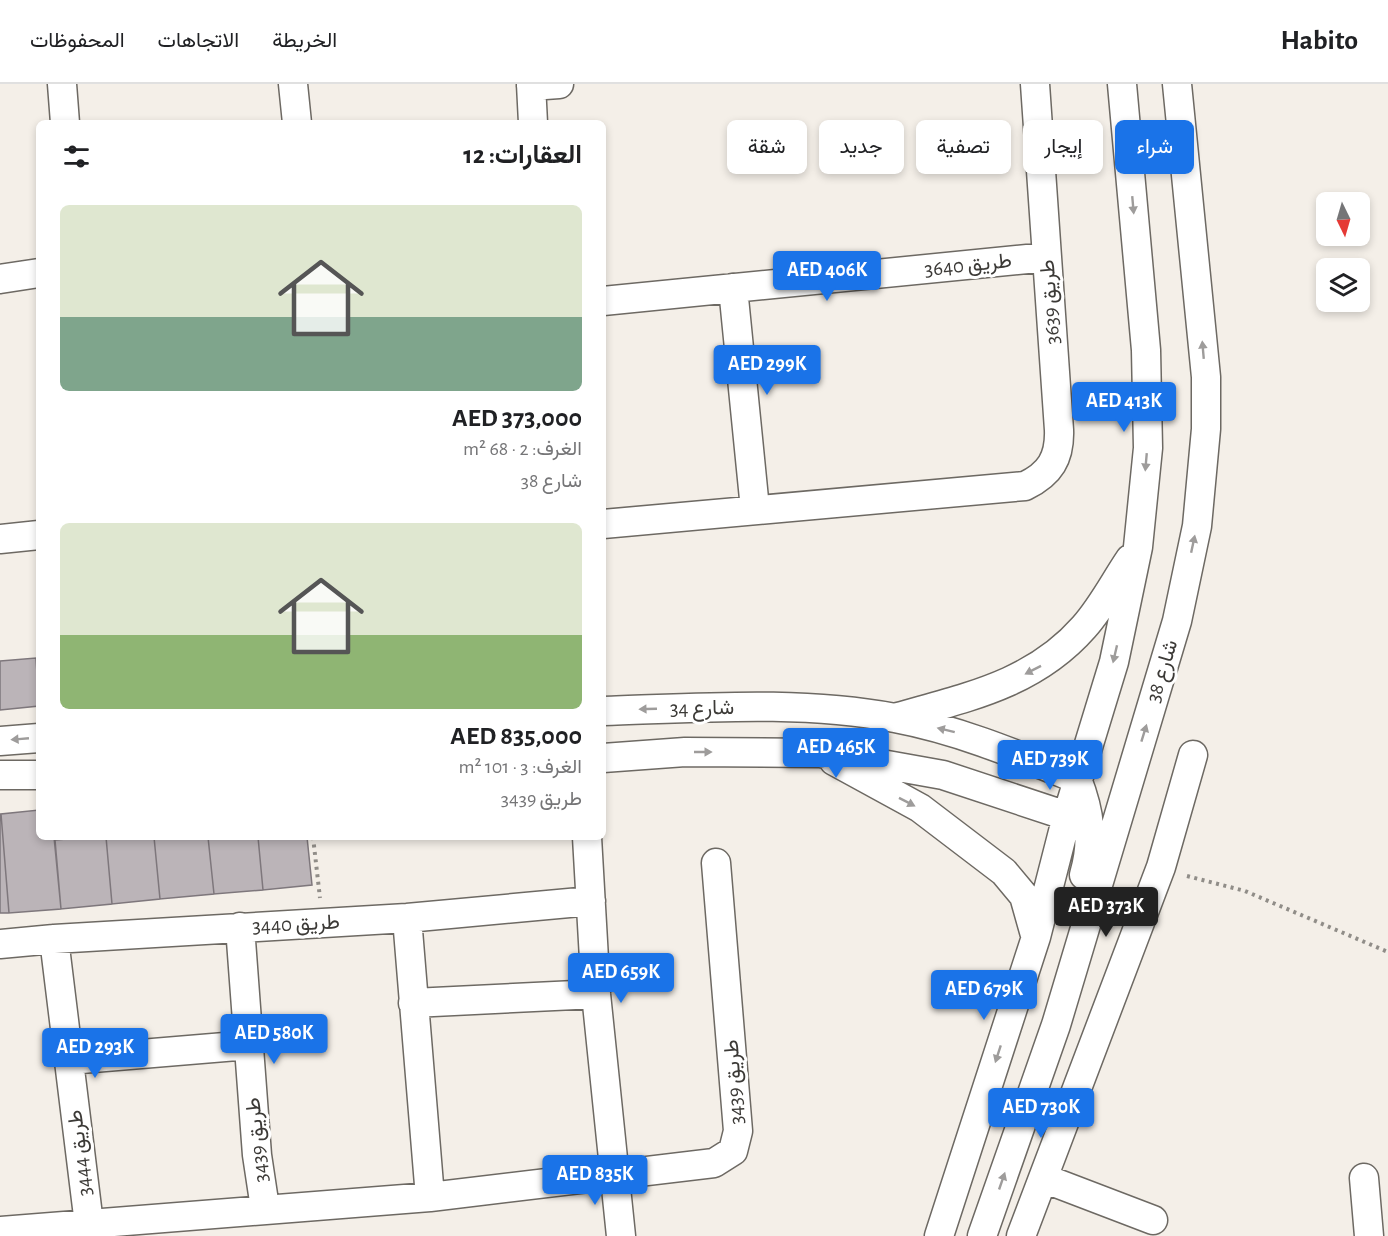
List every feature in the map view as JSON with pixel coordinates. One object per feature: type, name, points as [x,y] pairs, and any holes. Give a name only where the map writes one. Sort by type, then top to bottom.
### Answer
[{"type":"street","points":[[62,84],[65,120]]},
{"type":"street","points":[[293,84],[297,120]]},
{"type":"street","name":"طريق 3639","points":[[606,524],[1010,488],[1025,486],[1038,480],[1049,470],[1060,444],[1035,84]]},
{"type":"street","points":[[1056,1025],[1052,1007],[1053,989],[1090,855],[1077,816],[1077,779],[1114,662],[1138,547],[1148,448],[1146,350],[1122,84]]},
{"type":"street","name":"شارع 38","points":[[982,1236],[1056,1025],[1177,621],[1197,526],[1206,429],[1206,377],[1177,84]]},
{"type":"street","points":[[534,120],[540,85]]},
{"type":"street","name":"طريق 3640","points":[[606,301],[1047,257]]},
{"type":"street","points":[[0,279],[36,273]]},
{"type":"street","points":[[733,288],[755,509]]},
{"type":"street","points":[[0,538],[36,535]]},
{"type":"street","points":[[895,717],[967,698],[1011,681],[1044,664],[1085,626],[1138,547]]},
{"type":"street","name":"شارع 34","points":[[606,711],[802,708],[895,717],[976,738],[1077,779]]},
{"type":"street","points":[[0,741],[36,738]]},
{"type":"street","name":"شارع 34","points":[[606,758],[685,752],[820,753],[943,775],[1077,816]]},
{"type":"street","points":[[820,753],[868,782],[920,808],[1004,873],[1024,896],[1036,937]]},
{"type":"street","points":[[1021,1236],[1161,867],[1193,755]]},
{"type":"street","points":[[0,775],[36,775]]},
{"type":"street","points":[[1077,816],[1104,810],[1117,801],[1127,789]]},
{"type":"street","points":[[939,1236],[1077,816]]},
{"type":"street","points":[[587,840],[596,994],[621,1236]]},
{"type":"street","name":"طريق 3439","points":[[0,1231],[98,1228],[265,1208],[430,1197],[714,1163],[733,1151],[738,1131],[716,863]]},
{"type":"street","name":"طريق 3440","points":[[0,944],[407,918],[591,901]]},
{"type":"street","points":[[407,918],[430,1197]]},
{"type":"street","name":"طريق 3439","points":[[240,927],[258,1155],[265,1208]]},
{"type":"street","name":"طريق 3444","points":[[54,939],[69,1060],[98,1228]]},
{"type":"street","points":[[413,1003],[596,994]]},
{"type":"street","points":[[69,1060],[249,1045]]},
{"type":"street","points":[[1043,1178],[1153,1220]]},
{"type":"street","points":[[1364,1178],[1369,1236]]},
{"type":"path","points":[[313,840],[323,922]]},
{"type":"path","points":[[1161,867],[1245,891],[1388,952]]},
{"type":"building","points":[[36,658],[36,706],[0,710],[0,661]]},
{"type":"building","points":[[36,810],[36,840],[54,840],[61,909],[9,913],[1,814]]},
{"type":"building","points":[[1,814],[9,913],[0,913]]},
{"type":"building","points":[[55,840],[106,840],[112,904],[61,909]]},
{"type":"building","points":[[106,840],[154,840],[160,899],[112,904]]},
{"type":"building","points":[[154,840],[208,840],[214,894],[160,899]]},
{"type":"building","points":[[208,840],[258,840],[263,890],[214,894]]},
{"type":"building","points":[[258,840],[307,840],[312,885],[263,890]]}]
